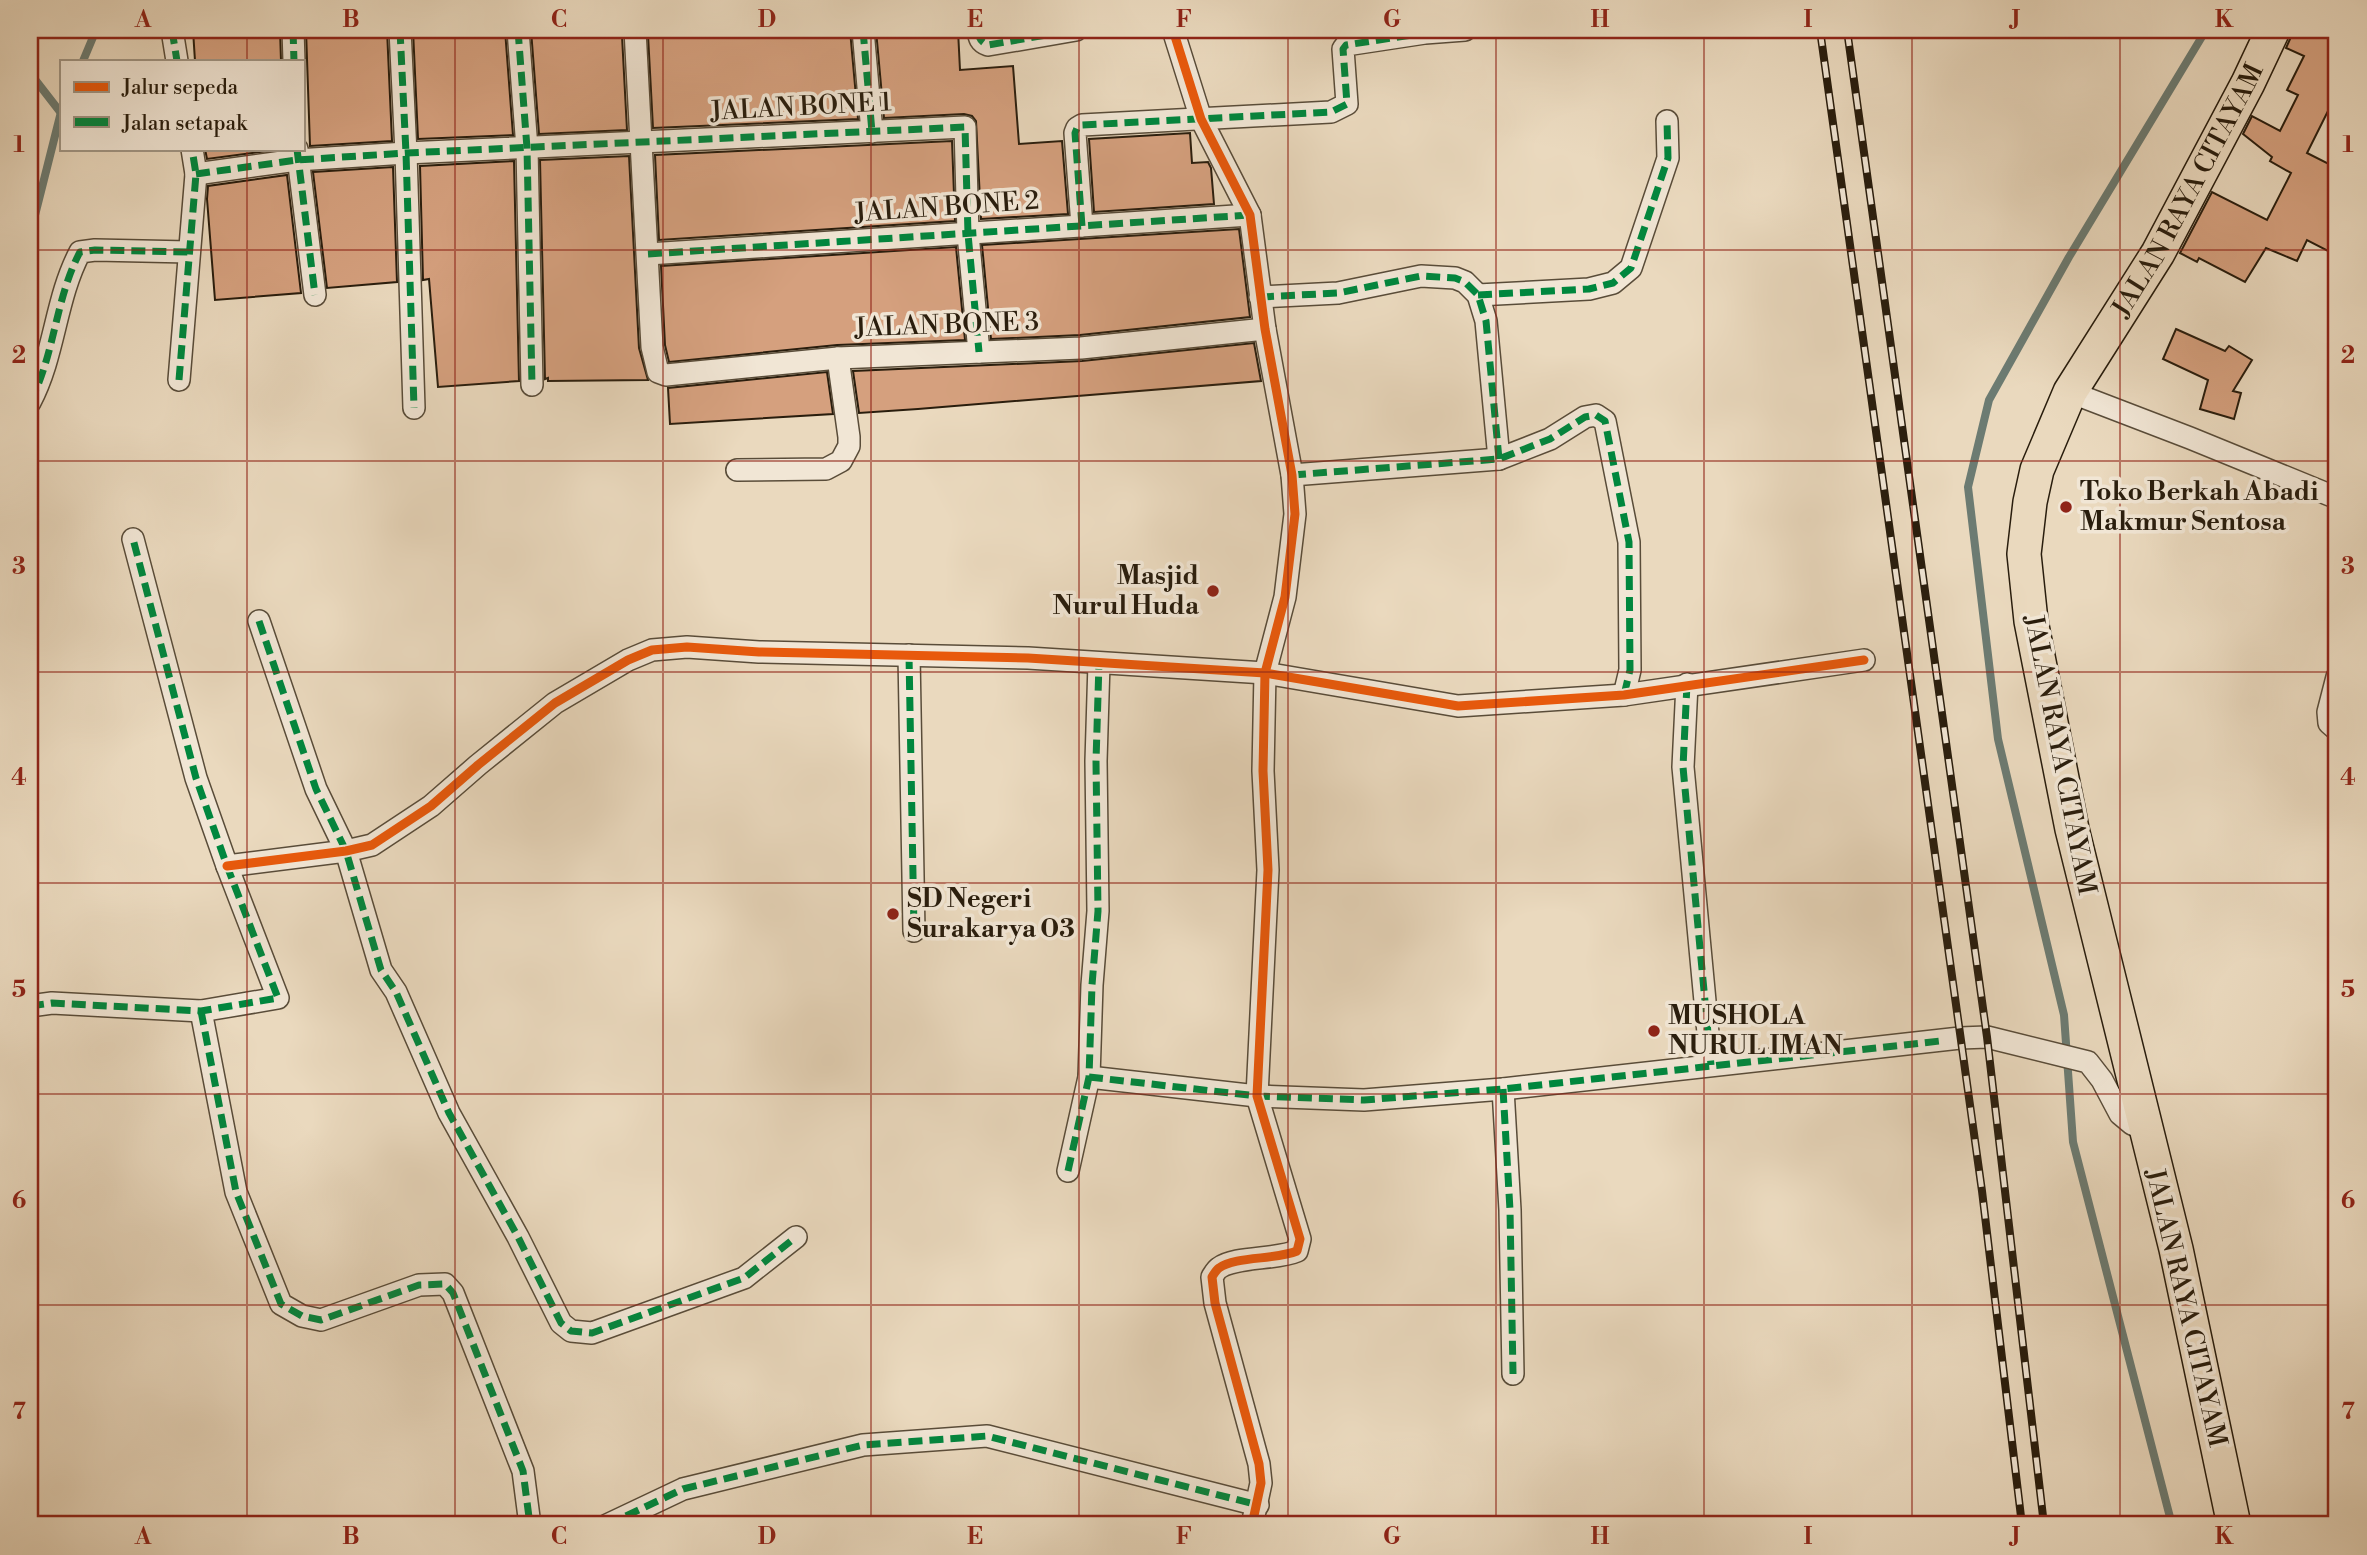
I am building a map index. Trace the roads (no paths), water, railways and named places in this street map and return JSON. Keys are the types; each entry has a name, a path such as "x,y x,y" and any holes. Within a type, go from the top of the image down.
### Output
{"main road":[{"name":"JALAN RAYA CITAYAM","path":"2234,1525 2176,1249 2072,829 2031,621 2025,554 2030,502 2037,470 2070,392 2158,253 2273,30"}],"street":[{"path":"172,30 177,60"},
{"path":"293,30 294,60"},
{"path":"400,30 414,408"},
{"path":"518,30 527,148 532,385"},
{"path":"635,30 648,254"},
{"path":"863,30 872,132"},
{"path":"978,30 982,43 988,45 1076,30"},
{"path":"607,1525 683,1489 863,1445 987,1436 1255,1515 1261,1483 1259,1464 1215,1303 1212,1277 1219,1268 1240,1261 1286,1256 1297,1251 1300,1239 1257,1096 1268,870 1264,771 1265,673 1285,597 1295,514 1292,475 1265,329 1250,215 1200,119 1173,30"},
{"path":"1082,226 1075,133 1082,125 1331,112 1347,104 1343,49 1346,46 1425,33 1465,30"},
{"path":"1478,295 1589,289 1613,283 1632,268 1668,158 1667,121"},
{"name":"JALAN BONE 1","path":"196,174 297,155 527,148 965,127 968,234"},
{"path":"179,380 196,174 192,150"},
{"path":"297,155 315,295"},
{"name":"JALAN BONE 2","path":"648,254 1250,215"},
{"path":"968,234 979,352"},
{"path":"30,402 50,350 67,278 80,251 189,252"},
{"name":"JALAN BONE 3","path":"648,254 652,347 658,372 666,375 838,358 1081,348 1265,329"},
{"path":"1260,297 1338,293 1421,276 1455,278 1465,282 1478,295 1486,321 1499,459"},
{"path":"737,470 826,469 841,461 849,446 849,437 838,358"},
{"path":"2070,392 2337,498"},
{"path":"1292,475 1499,459 1550,439 1585,417 1596,415 1605,421 1629,542 1630,670 1624,695"},
{"path":"30,1006 52,1003 201,1011 278,998 196,778 132,539"},
{"path":"259,621 316,789 346,852 381,970 396,992 449,1113 518,1237 561,1323 571,1331 592,1333 744,1279 796,1237"},
{"path":"227,866 346,852 372,845 431,806 555,704 628,660 652,650 687,647 760,652 1028,658 1265,673 1458,706 1624,695 1864,660"},
{"path":"909,655 914,932"},
{"path":"1068,1171 1089,1077 1098,911 1096,761 1099,663"},
{"path":"2337,677 2328,712 2329,723 2337,730"},
{"path":"1687,684 1683,767 1711,1065"},
{"path":"201,1011 236,1192 281,1304 302,1316 321,1320 419,1284 445,1284 453,1293 523,1471 530,1525"},
{"path":"1089,1077 1257,1096 1364,1100 1503,1089 1987,1037 2088,1062 2102,1080 2120,1114 2132,1124 2144,1128"},
{"path":"1503,1089 1510,1210 1513,1374"}],"waterway":[{"path":"83,60 96,30"},
{"path":"2172,1525 2073,1142 2064,1015 1998,739 1968,487 1989,400 2069,257 2206,30"},
{"path":"30,73 60,112"},
{"path":"30,235 60,116"}],"railway":[{"path":"1820,30 1982,1191 2022,1525"},
{"path":"1847,30 1987,1037 2044,1525"}],"place":[{"name":"Toko Berkah Abadi Makmur Sentosa","path":"2066,507"},
{"name":"Masjid Nurul Huda","path":"1213,591"},
{"name":"SD Negeri Surakarya 03","path":"893,914"},
{"name":"MUSHOLA NURUL IMAN","path":"1654,1031"}]}
